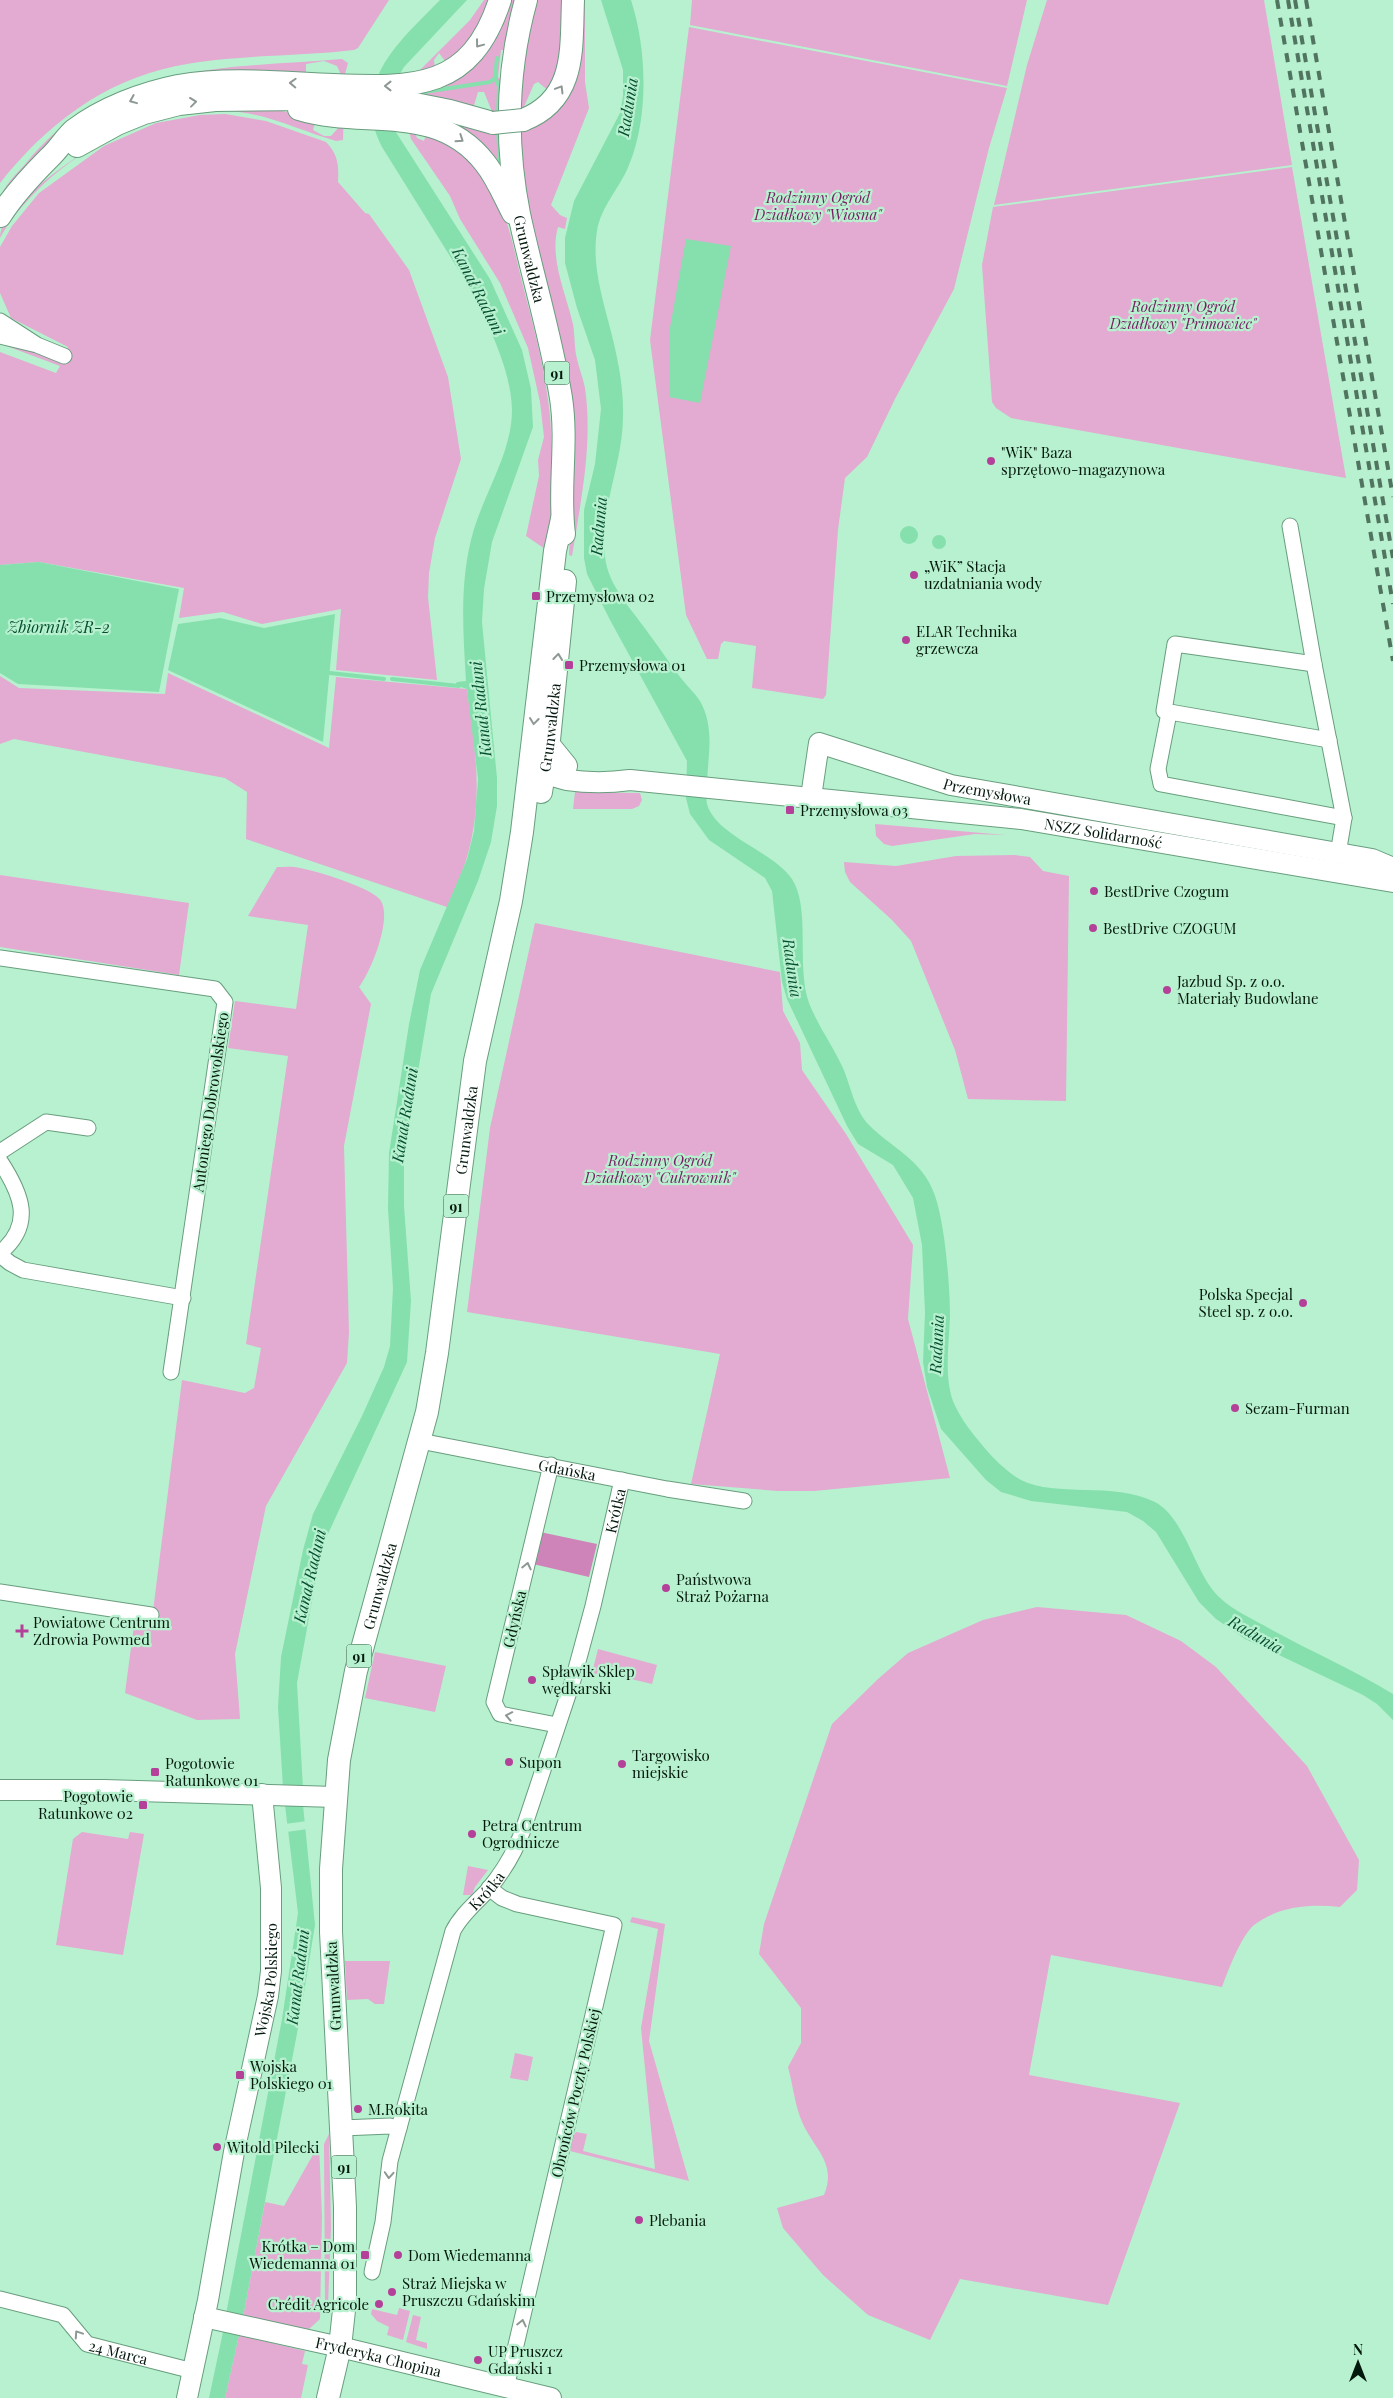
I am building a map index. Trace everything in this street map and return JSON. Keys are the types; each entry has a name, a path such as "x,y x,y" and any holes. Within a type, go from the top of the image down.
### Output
{"main road":[{"path":"0,216 25,183 73,131 90,120 140,97 177,87 240,82 359,102 416,103 473,52 488,31 500,0"},
{"name":"Grunwaldzka","path":"526,0 514,55 510,116 512,169 523,232 552,352 561,400 565,443 562,519 566,551 565,580 549,743 536,771"},
{"path":"50,157 82,144 117,124 165,107 215,100 312,99 416,103 494,123 523,120 541,111 553,100 566,77 571,58 573,0"},
{"path":"416,103 441,128 454,135 477,153 494,176 523,232"},
{"name":"Grunwaldzka","path":"328,2398 340,2347 345,2311 346,2242 342,2128 331,1932 335,1797 346,1716 356,1670 420,1440 437,1353 475,1061 511,901 524,873 533,840 536,771 555,551 562,519"},
{"path":"549,743 566,766"},
{"name":"Przemysłowa","path":"811,797 819,743 951,785 1372,859 1393,868"},
{"path":"536,771 566,766 606,770 630,780"},
{"path":"536,771 566,780 605,783 630,780 811,797"},
{"name":"NSZZ Solidarność","path":"811,797 1021,819 1393,882"},
{"path":"0,1790 104,1790 335,1797"},
{"name":"Wojska Polskiego","path":"187,2398 193,2370 213,2319 271,1971 271,1795"},
{"name":"Fryderyka Chopina","path":"213,2319 340,2347 551,2398"}],"street":[{"path":"0,321 37,345"},
{"path":"0,336 37,345 64,356"},
{"path":"1290,526 1344,818 1338,854"},
{"path":"1314,664 1175,644 1164,711 1329,740"},
{"path":"1169,713 1158,769 1161,784 1344,818"},
{"name":"Antoniego Dobrowolskiego","path":"0,958 214,989 225,1002 171,1372"},
{"path":"0,1152 46,1122 88,1128"},
{"path":"0,1162 17,1188 22,1208 15,1234 0,1254 10,1263 23,1270 182,1298"},
{"name":"Gdańska","path":"420,1440 622,1480 744,1501"},
{"name":"Gdyńska","path":"550,1465 494,1702 500,1714 557,1725"},
{"name":"Krótka","path":"372,2272 384,2222 390,2161 453,1931 460,1920 489,1888 516,1851 572,1680 622,1480"},
{"path":"0,1592 151,1615"},
{"name":"Obrońców Poczty Polskiej","path":"489,1888 502,1898 517,1904 614,1925 506,2388"},
{"path":"342,2128 390,2126 399,2128"},
{"name":"24 Marca","path":"0,2299 63,2314 84,2342 193,2370"}],"green space":[{"path":"0,0 389,0 358,48 354,50 198,62 149,73 124,82 100,94 57,124 37,142 0,183"},
{"path":"484,0 493,0 486,19 470,44 448,65 439,53 434,60 435,68 419,74 416,90 449,78 474,59 493,32 506,0 519,0 507,57 503,62 504,50 501,50 498,77 504,84 503,128 508,189 506,189 499,175 481,150 458,131 431,119 415,116 415,133 417,138 424,141 427,130 434,133 456,144 474,160 495,192 511,236 537,341 549,410 552,440 553,507 548,551 526,536 539,476 538,460 544,437 540,402 528,348 500,283 460,219 450,196 411,139 405,112 407,92 419,71 470,20","holes":["478,92 484,92 493,114 493,132 479,130 447,117 415,110 415,99 449,105 472,112"]},
{"path":"532,0 567,0 566,34 550,92 538,82 534,84 523,109 542,120 580,0 585,0 585,82 589,108 551,205 560,215 567,218 565,229 558,227 556,239 557,263 573,324 576,355 585,388 587,409 588,430 585,472 572,556 569,555 570,534 516,132"},
{"path":"692,0 1027,0 1007,86 690,25"},
{"path":"1047,0 1264,0 1292,165 994,205 1027,65"},
{"name":"Rodzinny Ogród Działkowy \"Wiosna\"","path":"689,27 1007,88 989,148 954,289 895,399 867,457 845,478 838,530 826,695 823,699 752,688 756,646 724,641 721,644 718,659 707,659 686,615 650,340"},
{"path":"342,59 348,63 345,74 343,140 336,141 276,121 239,112 205,111 170,116 135,127 102,142 71,162 43,185 19,210 0,238 4,222 22,199 68,163 93,146 119,132 173,112 202,107 232,106 283,111 316,120 313,130 324,136 331,136 339,127 340,111 311,106 340,107 341,96 233,91 187,94 159,100 124,113 77,136 87,127 108,116 136,104 194,91 223,88 281,88 341,91 342,77 337,66 324,61 306,64 306,78 219,76 174,81 143,89 114,100 64,132 41,153 0,203 6,186 27,162 60,129 95,105 132,88 171,76 212,69"},
{"path":"225,114 266,121 326,142 337,160 338,182 365,213 369,214 409,270 448,377 461,459 435,538 429,573 428,597 437,680 336,670 341,609 262,624 223,612 179,618 184,588 39,562 0,565 0,352 56,373 60,366 4,345 3,341 61,362 68,347 11,318 0,293 0,247 12,226 39,193 104,146 156,123 200,115"},
{"name":"Rodzinny Ogród Działkowy \"Primowiec\"","path":"1292,167 1346,478 1011,418 996,408 992,402 982,265 993,207"},
{"path":"168,673 329,748 336,677 467,689 473,731 477,793 472,835 467,857 447,907 246,839 247,792 225,778 14,739 0,744 0,676 19,688 165,694"},
{"path":"575,792 640,793 642,800 639,806 632,809 573,809"},
{"path":"875,824 1006,835 975,834 892,846 884,844 876,836"},
{"path":"1015,855 1030,857 1043,871 1069,876 1066,1101 968,1099 955,1050 911,941 892,920 850,882 845,872 844,862 896,866 956,856"},
{"path":"277,867 294,867 308,870 357,886 376,896 381,901 384,909 384,920 379,945 359,987 371,1004 344,1146 349,1332 347,1363 266,1506 235,1654 240,1719 197,1720 125,1693 134,1625 151,1627 182,1380 245,1393 254,1388 261,1348 246,1344 288,1056 228,1048 235,1001 296,1009 308,925 248,916"},
{"path":"0,875 189,903 179,975 0,947"},
{"name":"Rodzinny Ogród Działkowy \"Cukrownik\"","path":"535,923 780,972 783,1011 800,1043 802,1070 846,1134 913,1245 908,1319 950,1478 814,1491 778,1491 691,1484 720,1354 467,1312 490,1128"},
{"path":"1037,1607 1126,1615 1181,1641 1216,1667 1307,1766 1359,1860 1357,1890 1340,1907 1306,1906 1284,1910 1254,1925 1244,1937 1222,1987 1051,1955 1029,2075 1180,2103 1108,2305 960,2279 930,2340 868,2315 823,2275 783,2228 777,2208 824,2195 828,2174 823,2157 800,2117 788,2067 801,2043 801,2008 759,1954 764,1924 832,1724 908,1653 983,1620"},
{"path":"598,1649 657,1665 652,1684 610,1674 609,1677 592,1673"},
{"path":"375,1652 446,1666 435,1712 365,1698"},
{"path":"82,1832 128,1839 130,1832 144,1834 123,1955 56,1945 73,1839"},
{"path":"468,1866 488,1870 475,1887 472,1895 463,1895"},
{"path":"632,1917 665,1924 649,2041 689,2181 566,2150 569,2138 572,2138 576,2132 587,2134 583,2151 655,2169 641,2028 658,1929 630,1922"},
{"path":"345,1961 390,1961 384,2004 375,2004 368,1999 347,2000"},
{"path":"515,2053 533,2057 528,2081 510,2078"},
{"path":"329,2134 331,2227 328,2305 325,2303 324,2144"},
{"path":"319,2144 322,2216 320,2319 309,2329 243,2317 265,2202 284,2206"},
{"path":"399,2308 410,2311 403,2340 387,2335 389,2327 377,2321 371,2314 372,2309 397,2315"},
{"path":"413,2315 421,2317 416,2340 427,2343 427,2349 406,2342"},
{"path":"239,2335 305,2351 302,2364 308,2365 301,2398 225,2398"}],"shaded area":[{"path":"540,1532 597,1544 589,1577 533,1564"}],"water":[{"name":"Kanał Raduni","path":"440,0 467,0 404,67 395,82 392,126 490,279 522,350 531,389 533,427 492,542 484,589 482,622 497,778 497,806 491,842 478,881 431,994 404,1155 404,1206 411,1301 407,1362 322,1547 297,1683 303,1788 283,1788 278,1707 281,1657 303,1550 313,1514 362,1416 384,1367 390,1346 393,1288 388,1208 389,1153 409,1024 420,970 467,859 474,831 478,779 467,689 455,685 457,682 466,681 464,586 469,548 474,529 498,470 511,425 511,395 504,366 476,298 382,147 373,124 371,103 375,83 383,65 409,32"},
{"name":"Radunia","path":"601,0 631,0 640,40 644,83 640,126 635,146 629,165 602,213 596,243 598,278 617,358 623,405 622,435 605,526 604,545 606,563 613,582 624,600 682,680 698,698 705,711 710,741 707,804 712,815 721,825 783,869 792,879 798,891 801,905 805,988 809,1003 843,1068 860,1113 869,1125 914,1163 929,1182 934,1193 941,1220 946,1254 950,1317 948,1371 950,1391 956,1408 989,1453 1012,1475 1021,1480 1051,1488 1121,1492 1155,1502 1165,1509 1173,1518 1187,1542 1205,1579 1224,1602 1248,1617 1393,1694 1393,1720 1377,1704 1363,1695 1245,1639 1216,1619 1199,1602 1156,1532 1143,1521 1127,1512 1031,1501 1001,1492 986,1480 941,1429 927,1387 923,1362 925,1313 922,1245 913,1198 893,1165 858,1144 847,1126 787,999 782,982 772,891 765,878 709,840 690,814 686,798 687,761 587,574 584,558 584,510 595,464 601,409 595,360 577,308 565,263 565,238 574,201 620,113 623,96 623,70"},
{"path":"686,239 731,246 700,403 669,397 669,333"},
{"path":"909,526 915,529 918,535 915,541 909,544 903,541 900,535 903,529"},
{"path":"936,535 942,535 946,542 942,549 936,549 932,545 932,539"},
{"name":"Zbiornik ZR-2","path":"39,562 179,589 159,692 18,684 0,673 0,565"},
{"path":"335,614 323,742 168,670 178,624 220,618 264,628"},
{"name":"Kanał Raduni","path":"285,1805 303,1805 315,1925 299,2023 243,2317 226,2314 282,2019 298,1913"},
{"path":"223,2332 239,2335 225,2398 209,2398"}],"pier":[{"path":"307,1821 308,1829 286,1832 285,1824"}],"waterway":[{"path":"497,58 495,78 499,86 498,116"},
{"path":"424,92 490,82 495,78"},
{"path":"498,130 500,165"},
{"path":"330,673 384,679"},
{"path":"392,679 459,686"}],"railway":[{"path":"1277,0 1393,661"},
{"path":"1288,0 1393,604"},
{"path":"1295,0 1393,558"},
{"path":"1306,0 1393,497"}],"place":[{"name":"\"WiK\" Baza sprzętowo-magazynowa","path":"991,461"},
{"name":"„WiK” Stacja uzdatniania wody","path":"914,575"},
{"name":"Przemysłowa 02","path":"536,596"},
{"name":"ELAR Technika grzewcza","path":"906,640"},
{"name":"Przemysłowa 01","path":"569,665"},
{"name":"Przemysłowa 03","path":"790,810"},
{"name":"BestDrive Czogum","path":"1094,891"},
{"name":"BestDrive CZOGUM","path":"1093,928"},
{"name":"Jazbud Sp. z o.o. Materiały Budowlane","path":"1167,990"},
{"name":"Polska Specjal Steel sp. z o.o.","path":"1303,1303"},
{"name":"Sezam-Furman","path":"1235,1408"},
{"name":"Państwowa Straż Pożarna","path":"666,1588"},
{"name":"Powiatowe Centrum Zdrowia Powmed","path":"22,1631"},
{"name":"Spławik Sklep wędkarski","path":"532,1680"},
{"name":"Supon","path":"509,1762"},
{"name":"Targowisko miejskie","path":"622,1764"},
{"name":"Pogotowie Ratunkowe 01","path":"155,1772"},
{"name":"Pogotowie Ratunkowe 02","path":"143,1805"},
{"name":"Petra Centrum Ogrodnicze","path":"472,1834"},
{"name":"Wojska Polskiego 01","path":"240,2075"},
{"name":"M.Rokita","path":"358,2109"},
{"name":"Witold Pilecki","path":"217,2147"},
{"name":"Plebania","path":"639,2220"},
{"name":"Krótka – Dom Wiedemanna 01","path":"365,2255"},
{"name":"Dom Wiedemanna","path":"398,2255"},
{"name":"Straż Miejska w Pruszczu Gdańskim","path":"392,2292"},
{"name":"Crédit Agricole","path":"379,2304"},
{"name":"UP Pruszcz Gdański 1","path":"478,2360"}]}
